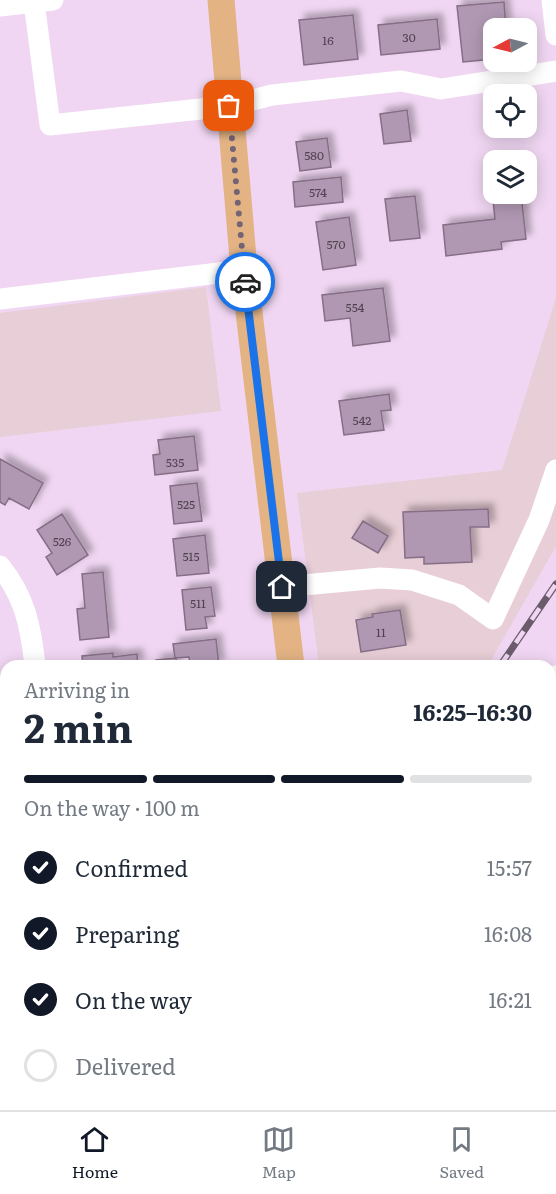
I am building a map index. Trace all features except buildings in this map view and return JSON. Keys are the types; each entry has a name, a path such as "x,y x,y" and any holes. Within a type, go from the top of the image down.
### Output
{"main road":[{"path":"221,0 244,270 290,660"}],"street":[{"path":"552,0 556,35"},
{"path":"0,6 43,1 50,125 229,106 285,93 401,81 441,89 556,71"},
{"path":"0,299 244,270"},
{"path":"282,587 380,578 412,580 459,595 493,619 539,520 556,470"},
{"path":"0,566 18,592 29,620 35,660"}],"shaded area":[{"path":"206,287 221,411 0,437 0,313"},
{"path":"556,298 556,546 491,660 318,660 297,493 502,470"}],"railway":[{"path":"504,660 556,584"}],"way so far":[{"path":"229,106 245,282"}],"route":[{"path":"245,282 282,587"}]}
